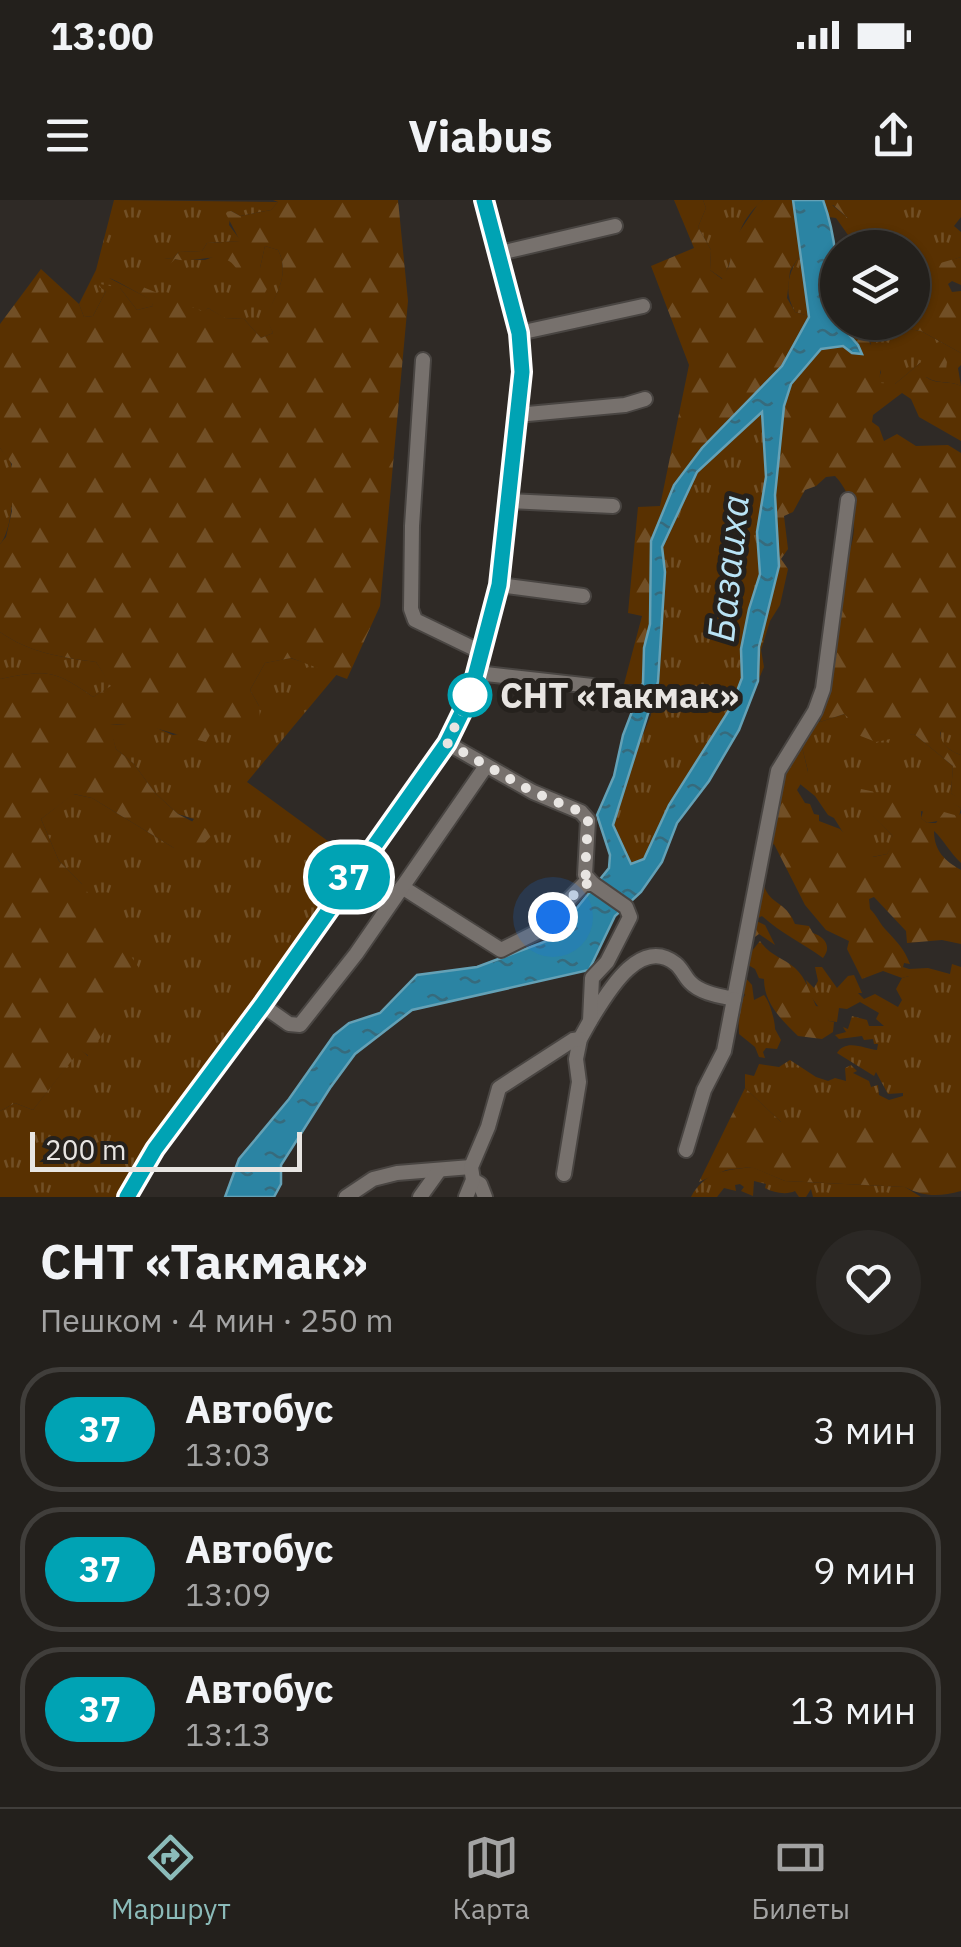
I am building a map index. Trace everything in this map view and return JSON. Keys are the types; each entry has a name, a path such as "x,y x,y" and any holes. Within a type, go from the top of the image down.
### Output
{"street":[{"path":"127,1197 155,1149 447,743 477,673 499,585 522,372 519,333 484,200"},
{"path":"500,254 615,226"},
{"path":"519,333 643,306"},
{"path":"424,360 412,526 411,609 415,620 482,652"},
{"path":"518,415 626,406 645,399"},
{"path":"686,1150 704,1090 724,1052 778,771 824,690 848,500"},
{"path":"509,501 614,506"},
{"path":"499,585 583,596"},
{"path":"477,673 592,686"},
{"path":"447,743 533,792 581,812 588,820 585,874 626,907 630,917 608,962 592,978 590,1022"},
{"path":"262,1005 288,1024 300,1025 486,766"},
{"path":"402,888 500,950 538,932 584,884 593,884"},
{"path":"564,1174 579,1082 576,1059 580,1039 616,979 631,965 654,957 665,958 677,965 694,987 734,999"},
{"path":"466,1197 499,1088 580,1039"},
{"path":"420,1197 438,1172"},
{"path":"346,1197 373,1179 397,1173 438,1172 472,1174 485,1197"}],"green space":[{"path":"114,200 278,202 271,210 240,216 231,211 229,225 241,241 207,243 202,251 179,252 164,259 205,260 218,255 232,261 237,269 260,268 265,246 278,250 282,275 266,316 273,333 261,338 244,319 224,318 208,308 204,313 109,278 152,300 153,306 137,310 120,288 106,291 93,316 84,317 79,304 96,270"},
{"path":"273,200 398,200 408,301 380,606 347,679 291,658 265,663 250,690 259,706 260,718 240,734 214,728 206,742 147,726 110,725 116,749 134,764 155,793 178,814 214,833 201,847 174,848 92,798 74,794 41,819 59,861 82,884 141,971 89,1056 80,1050 33,1110 15,1103 0,1111 0,679 49,674 93,697 111,686 96,662 34,649 0,632 0,544 6,537 12,511 12,464 0,448 0,324 41,269 79,304 84,317 93,316 106,291 100,284 120,288 137,310 153,306 151,300 109,277 111,274 204,312 208,308 225,318 244,319 261,338 273,333 265,316 282,275 278,250 265,246 260,268 268,287 257,308 239,296 231,275 236,268 230,262 216,258 175,259 165,265 163,259 173,258 179,252 202,251 207,243 240,241 225,212 240,216 271,210 278,202"},
{"path":"674,200 703,200 706,208 698,227 711,250 710,270 722,279 735,238 758,204 763,200 793,200 801,253 790,271 787,298 795,312 809,316 782,366 702,448 650,576 650,624 644,648 643,683 638,692 633,684 624,684 642,616 628,613 638,507 660,506 689,365 651,266 694,248"},
{"path":"703,200 763,200 746,219 723,279 710,270 711,250 698,227 706,208"},
{"path":"823,200 869,200 870,218 848,218 833,205 827,209"},
{"path":"869,200 961,200 961,217 954,226 961,232 961,257 930,267 930,230 844,230 836,218 829,217 827,209 832,205 848,218 869,218"},
{"path":"801,253 809,316 795,312 789,297 790,275"},
{"path":"961,257 961,285 952,281 948,284 952,292 961,291 961,353 930,336 930,266"},
{"path":"930,336 961,353 961,386 929,379 925,376 934,372 920,363 895,384 881,384 881,372 869,340 930,340"},
{"path":"847,340 869,340 881,358 880,383 895,384 920,363 943,354 946,370 926,377 961,386 961,441 919,417 911,399 902,393 873,415 872,422 879,427 884,441 897,434 916,446 948,445 961,453 961,735 950,733 944,726 940,733 947,747 961,755 961,808 952,803 957,798 951,793 953,766 914,734 876,742 858,735 854,722 844,714 820,722 844,565 854,530 852,507 835,476 805,490 793,512 784,516 788,549 781,559 788,569 780,605 761,650 764,667 758,681 759,647 779,566 775,495 784,406 791,384 821,349 843,346 852,353"},
{"path":"762,411 766,477 757,532 760,574 741,649 742,678 731,707 669,805 644,860 631,864 613,825 623,784 651,715 662,608 662,547 697,472"},
{"path":"0,448 10,461 13,479 10,516 0,544"},
{"path":"0,632 34,649 96,662 112,686 93,697 49,674 0,679"},
{"path":"290,658 338,673 247,782 366,869 268,1012 195,1102 133,1197 0,1197 0,1111 15,1103 33,1110 80,1049 88,1056 82,884 59,861 41,819 73,794 92,798 174,848 194,819 178,814 155,793 134,764 116,749 109,725 145,723 173,735 214,728 259,706 250,690 265,663"},
{"path":"844,714 877,730 914,734 953,766 951,793 958,798 953,803 961,808 959,817 927,823 921,818 925,805 870,793 859,801 895,842 887,854 872,857 849,842 834,818 800,784 808,771 802,747 814,717 820,722"},
{"path":"814,717 802,747 808,772 797,790 814,814 819,815 819,821 840,829 859,848 873,857 887,854 894,842 892,835 858,801 861,789 933,804 932,814 921,811 921,818 927,823 936,823 944,812 958,816 961,813 961,863 934,831 942,855 961,870 961,944 942,940 907,943 906,931 874,897 869,899 870,909 905,953 910,964 904,963 903,967 909,969 909,976 902,978 883,971 862,979 847,949 849,941 826,930 805,905 774,844 763,854 767,893 795,924 809,926 821,937 827,950 823,958 762,916 754,920 765,925 775,945 759,934 752,939 749,930 758,875 777,792 799,740"},
{"path":"944,725 961,735 961,755 944,744 940,735"},
{"path":"760,941 799,972 816,1006 822,1007 829,1021 834,1022 833,1032 822,1039 798,1036 780,1018 767,996 764,979 743,962"},
{"path":"952,964 961,967 961,1122 781,1122 745,1088 745,1074 754,1076 759,1064 779,1067 790,1060 828,1081 846,1081 845,1068 851,1065 857,1071 853,1073 869,1081 871,1087 878,1085 879,1095 889,1100 903,1096 888,1094 876,1072 874,1076 837,1053 850,1045 877,1050 873,1039 839,1039 835,1035 846,1032 843,1027 848,1029 852,1016 867,1020 869,1026 884,1026 876,1019 879,1013 860,1002 847,1009 839,1008 837,1022 829,1021 809,994 806,980 814,988 818,981 815,967 822,967 837,988 854,975 862,993 858,993 864,999 875,994 898,1007 902,1000 896,989 902,978 909,976 909,969 928,968 950,974"},
{"path":"742,974 752,985 754,1000 764,995 766,998 781,1040 777,1049 766,1048 765,1058 759,1057 755,1047 739,1034 738,1006 745,995 740,988"},
{"path":"745,1088 781,1122 961,1122 961,1191 932,1195 905,1187 785,1181 751,1167 726,1170 699,1182"},
{"path":"752,1167 785,1181 905,1187 921,1197 813,1197 811,1189 806,1197 799,1197 795,1191 776,1192 754,1181 753,1196 741,1191 744,1187 740,1184 735,1185 736,1191 724,1188 717,1197 691,1197 709,1177"}],"water":[{"path":"793,200 823,200 831,230 820,230 820,340 854,340 862,354 843,346 821,349 791,384 784,406 775,495 779,566 759,647 758,681 739,730 709,781 677,823 662,862 641,892 615,916 589,970 412,1010 355,1054 281,1165 281,1184 274,1197 225,1197 239,1159 289,1099 334,1035 349,1023 380,1013 417,975 477,967 552,939 609,868 610,855 597,815 614,776 623,735 643,683 644,648 650,624 651,541 674,485 702,448 782,366 809,317","holes":["762,412 766,477 757,532 760,574 741,649 742,678 731,707 669,805 644,859 631,864 613,825 658,682 665,572 662,547 697,472"]}],"bus line":[{"name":"37","path":"127,1197 155,1149 447,743 470,696 499,585 522,372 519,333 484,200"}],"place":[{"name":"СНТ «Такмак»","path":"470,695"}],"route":[{"path":"470,695 447,743 533,792 581,812 588,820 585,874 593,884 584,884 553,917"}],"water label":[{"name":"Базаиха","path":"727,568"}]}
